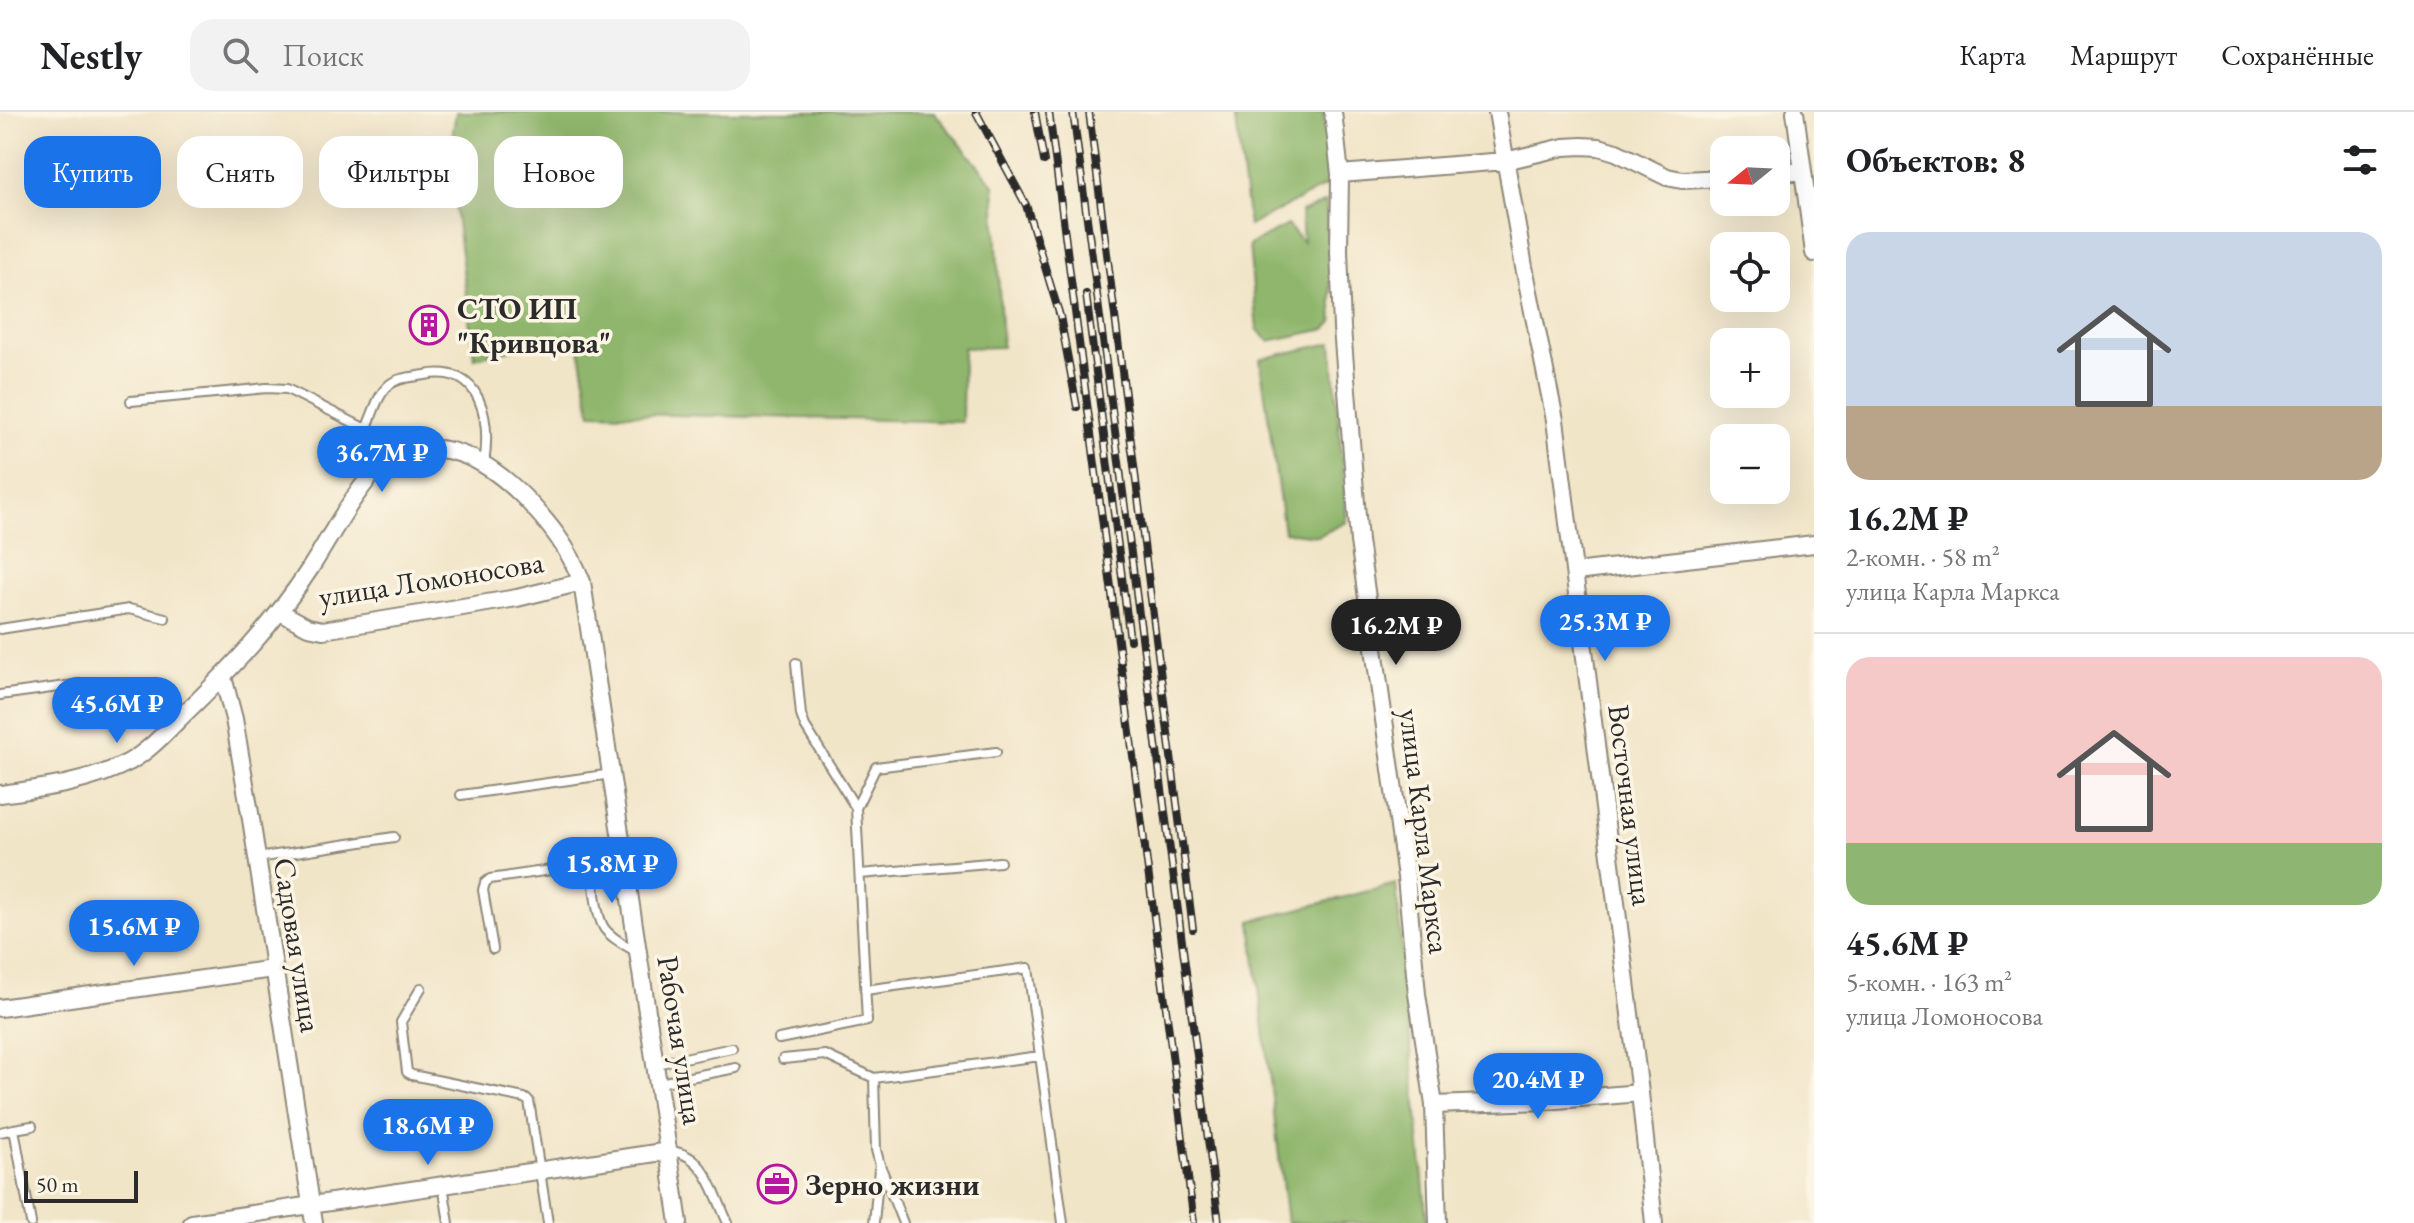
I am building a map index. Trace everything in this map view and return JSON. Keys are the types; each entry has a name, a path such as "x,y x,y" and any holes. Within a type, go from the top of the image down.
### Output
{"street":[{"name":"улица Карла Маркса","path":"1333,112 1340,174 1342,312 1359,541 1434,1105 1438,1223"},
{"name":"Восточная улица","path":"1497,112 1555,420 1654,1223"},
{"path":"1795,112 1814,253"},
{"path":"1340,174 1505,161 1564,147 1599,147 1667,177 1682,180 1710,179"},
{"path":"1790,172 1803,171"},
{"name":"улица Ломоносова","path":"0,794 86,779 129,762 149,748 223,677 289,601 364,483 382,465 402,455 426,449 464,454 506,479 547,521 573,559 582,582 517,598 323,630 308,627 280,612"},
{"path":"1575,572 1814,544"},
{"name":"Рабочая улица","path":"582,582 679,1223"},
{"name":"Садовая улица","path":"223,677 234,719 314,1223"},
{"path":"0,1008 273,969"},
{"path":"1434,1105 1545,1101 1640,1093"},
{"path":"192,1223 669,1151"}],"lane":[{"path":"366,429 381,395 389,385 397,380 438,372 451,373 462,378 485,412 488,433 484,464"},
{"path":"131,401 267,388 287,389 415,451"},
{"path":"0,629 129,609 165,618"},
{"path":"779,1039 867,1021 856,808 805,726 801,715 796,663"},
{"path":"0,695 81,684"},
{"path":"856,808 876,767 996,752"},
{"path":"461,795 612,774"},
{"path":"257,858 394,837"},
{"path":"493,949 483,890 490,879 625,859"},
{"path":"860,874 1000,862"},
{"path":"592,864 604,928 639,954"},
{"path":"865,990 1028,968 1063,1223"},
{"path":"421,988 401,1022 407,1072 529,1101 548,1223"},
{"path":"656,1064 732,1048"},
{"path":"783,1059 825,1055 874,1078 1040,1056"},
{"path":"659,1083 736,1068"},
{"path":"874,1078 876,1150 903,1223"},
{"path":"0,1132 32,1126"},
{"path":"14,1129 31,1223"},
{"path":"669,1151 692,1157 702,1168 728,1223"},
{"path":"874,1223 880,1165"},
{"path":"443,1185 449,1223"}],"green space":[{"path":"456,112 934,112 994,185 1002,347 963,348 962,422 591,413 577,335 474,358 455,208 478,208 478,136 452,136"},
{"path":"1235,112 1323,112 1331,183 1249,226"},
{"path":"1326,202 1333,322 1326,329 1269,341 1257,329 1249,245 1287,225 1303,242 1301,212"},
{"path":"1332,343 1347,522 1318,536 1284,532 1260,359"},
{"path":"1396,884 1427,1223 1287,1223 1251,921"}],"railway":[{"path":"976,112 1026,205 1060,316 1077,407"},
{"path":"1035,112 1044,161"},
{"path":"1049,112 1194,1223"},
{"path":"1073,112 1219,1223"},
{"path":"1089,112 1193,929"},
{"path":"1086,294 1130,640"}],"place":[{"name":"СТО ИП \"Кривцова\"","path":"429,325"},
{"name":"Зерно жизни","path":"777,1184"}]}
